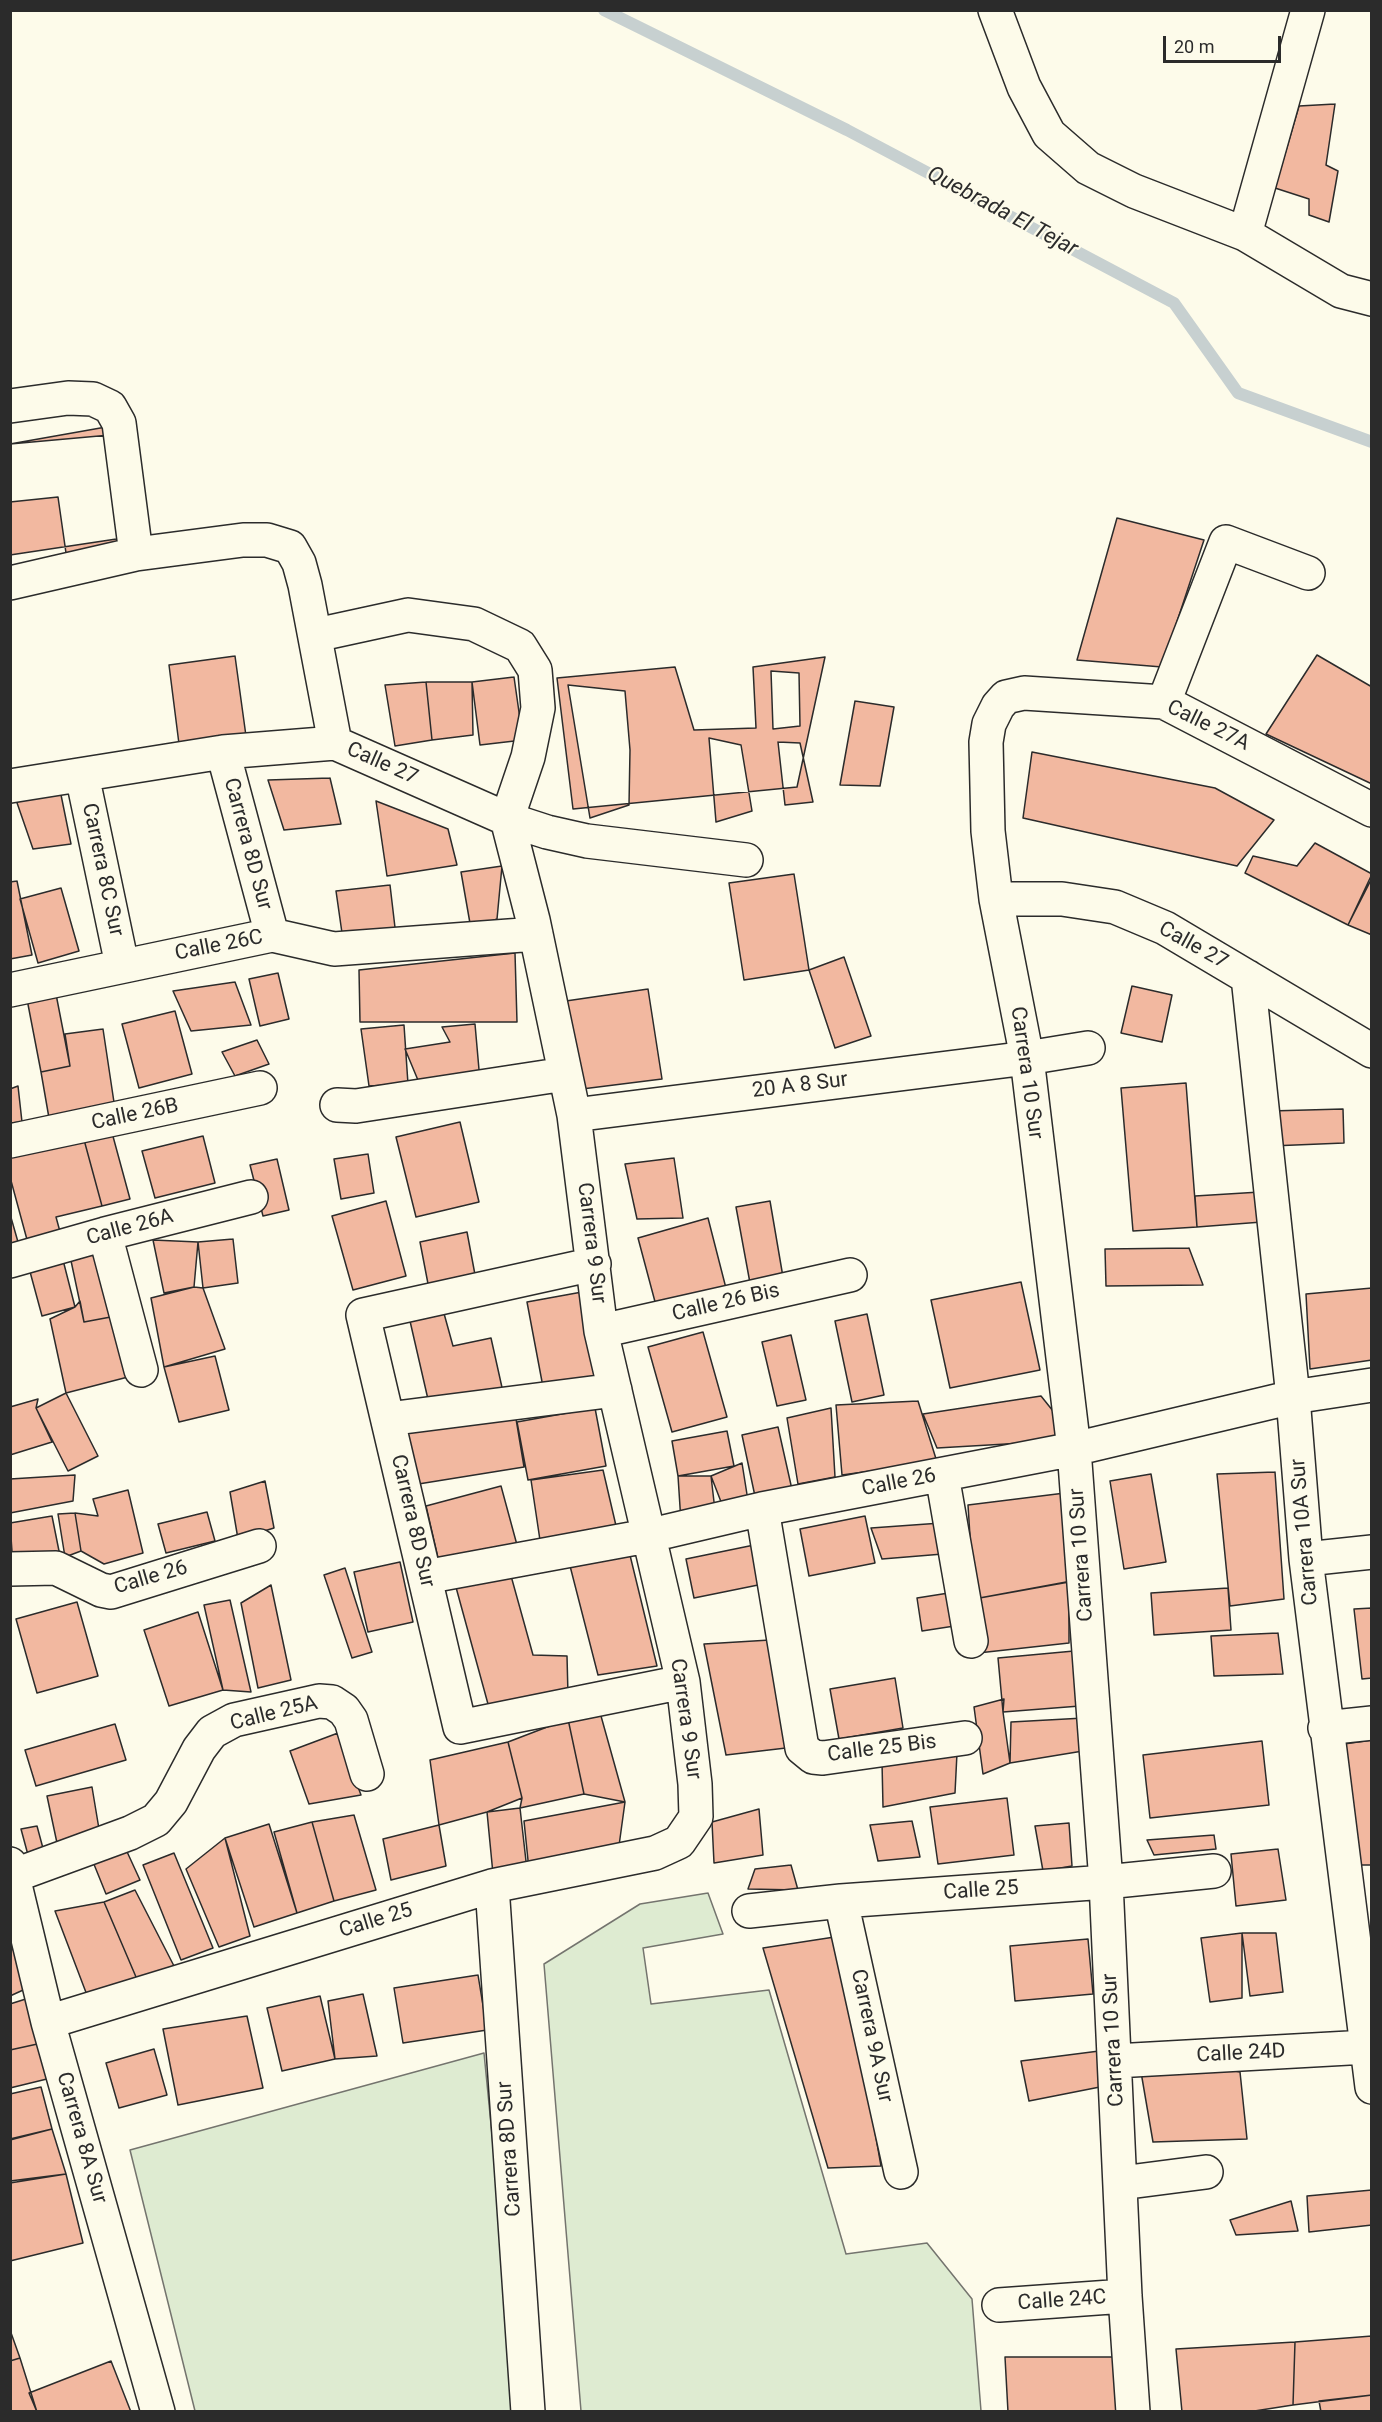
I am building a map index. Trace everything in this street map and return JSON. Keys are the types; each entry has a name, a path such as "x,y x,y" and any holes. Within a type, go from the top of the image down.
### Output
{"street":[{"path":"995,10 1024,87 1049,134 1088,168 1134,191 1245,234 1341,291 1371,299"},
{"path":"1245,234 1308,10"},
{"path":"10,406 68,398 93,399 110,407 119,423 136,554"},
{"path":"10,583 136,554 243,540 267,540 290,547 299,563 316,635 335,743"},
{"path":"1164,702 1226,542 1308,573"},
{"path":"316,635 408,615 474,624 519,646 535,670 538,708 528,757 507,819"},
{"name":"Calle 27A","path":"998,706 1006,697 1024,693 1164,702 1371,810"},
{"name":"Carrera 10 Sur","path":"998,706 989,724 986,742 988,831 996,899 1027,1058 1074,1449 1106,1882 1125,2296 1133,2412"},
{"name":"Calle 27","path":"10,786 223,752 335,743 507,819 547,832 587,841 746,860"},
{"name":"Carrera 8D Sur","path":"223,752 272,935"},
{"name":"Carrera 8C Sur","path":"82,775 122,966"},
{"name":"Carrera 9 Sur","path":"507,819 536,934 574,1114 602,1331 682,1682 695,1785 696,1817"},
{"name":"Calle 27","path":"996,899 1062,899 1115,908 1164,928 1371,1051"},
{"name":"Calle 26C","path":"10,990 272,935 334,949 536,934"},
{"name":"Carrera 10A Sur","path":"1248,976 1293,1397 1306,1559 1325,1728 1359,1899 1371,2087"},
{"path":"1027,1058 1088,1048"},
{"name":"20 A 8 Sur","path":"574,1114 1027,1058"},
{"path":"337,1105 356,1106 565,1074"},
{"name":"Calle 26B","path":"10,1141 260,1088"},
{"name":"Calle 26A","path":"10,1261 251,1197"},
{"path":"105,1234 141,1370"},
{"name":"Carrera 8D Sur","path":"594,1264 363,1314 460,1727 682,1682"},
{"name":"Calle 26 Bis","path":"602,1331 850,1275"},
{"name":"Calle 26","path":"425,1577 647,1536 762,1509 1074,1449 1293,1397 1371,1385"},
{"path":"387,1419 615,1390"},
{"path":"942,1474 971,1641"},
{"name":"Calle 25 Bis","path":"762,1509 802,1748 813,1757 823,1758 965,1738"},
{"name":"Calle 26","path":"10,1569 56,1568 100,1590 111,1592 259,1546"},
{"path":"1306,1559 1371,1552"},
{"name":"Calle 25A","path":"11,1872 130,1833 156,1820 171,1802 199,1749 212,1732 234,1720 319,1701 332,1702 344,1710 351,1720 367,1774"},
{"path":"1325,1728 1371,1723"},
{"name":"Calle 25","path":"48,2022 492,1886 655,1853 679,1842 696,1817"},
{"name":"Calle 25","path":"749,1911 841,1901 1106,1882 1214,1871"},
{"name":"Carrera 8A Sur","path":"11,1872 48,2022 158,2412"},
{"name":"Carrera 8D Sur","path":"492,1886 528,2412"},
{"name":"Carrera 9A Sur","path":"841,1901 901,2172"},
{"name":"Calle 24D","path":"1115,2061 1367,2047"},
{"path":"1121,2183 1206,2172"},
{"name":"Calle 24C","path":"999,2305 1125,2296"}],"green space":[{"path":"708,1893 723,1934 643,1948 651,2004 769,1990 846,2254 927,2243 972,2299 981,2411 581,2411 544,1964 640,1904"},
{"path":"484,2053 519,2411 195,2411 130,2150"}],"building":[{"path":"1335,104 1326,165 1338,171 1329,222 1309,215 1309,199 1275,188 1299,106"},
{"path":"106,427 119,546 66,553 58,497 10,502 10,444"},
{"path":"110,435 123,538 10,555 10,444"},
{"path":"1117,518 1204,540 1162,667 1077,660"},
{"path":"1317,655 1372,687 1372,784 1266,734"},
{"path":"235,656 246,736 179,744 169,665"},
{"path":"825,657 797,787 573,809 557,678 675,667 694,730 756,728 753,667"},
{"path":"771,671 799,673 800,726 773,729"},
{"path":"514,677 523,740 480,745 472,682"},
{"path":"426,682 432,740 395,746 385,685"},
{"path":"426,682 472,682 473,735 432,740"},
{"path":"568,685 625,691 630,750 629,805 590,818"},
{"path":"855,701 894,707 880,786 840,785"},
{"path":"709,738 741,745 752,811 716,822"},
{"path":"778,742 800,743 813,802 785,805"},
{"path":"1032,752 1215,788 1274,820 1237,866 1023,818"},
{"path":"330,778 341,824 284,830 268,780"},
{"path":"59,785 71,844 33,849 15,797"},
{"path":"376,801 448,829 457,865 387,876"},
{"path":"1315,843 1372,874 1348,925 1245,873 1253,856 1297,866"},
{"path":"502,866 497,919 471,929 461,872"},
{"path":"794,874 809,970 744,980 729,883"},
{"path":"1372,878 1372,935 1348,925"},
{"path":"17,881 32,955 10,959 10,882"},
{"path":"390,885 396,936 343,940 336,891"},
{"path":"61,888 79,951 38,963 20,899"},
{"path":"515,953 517,1022 360,1022 359,970"},
{"path":"844,957 871,1036 835,1048 809,970"},
{"path":"278,973 289,1019 260,1026 249,979"},
{"path":"235,982 251,1025 191,1031 173,991"},
{"path":"1132,986 1172,995 1162,1042 1121,1033"},
{"path":"55,989 70,1066 41,1072 26,994"},
{"path":"648,989 662,1079 574,1090 559,1002"},
{"path":"175,1011 192,1074 139,1088 122,1024"},
{"path":"475,1024 480,1081 420,1085 405,1049 450,1042 442,1027"},
{"path":"404,1025 408,1084 369,1086 361,1029"},
{"path":"103,1029 115,1109 49,1118 41,1072 70,1066 65,1034"},
{"path":"257,1040 269,1064 235,1076 222,1052"},
{"path":"1186,1083 1197,1227 1133,1231 1121,1088"},
{"path":"18,1086 22,1122 10,1123 10,1089"},
{"path":"1343,1109 1344,1143 1271,1146 1270,1111"},
{"path":"460,1122 479,1202 416,1217 396,1137"},
{"path":"111,1129 130,1199 102,1206 83,1136"},
{"path":"83,1136 102,1206 56,1217 62,1239 29,1247 10,1177 10,1156"},
{"path":"203,1136 215,1183 155,1198 142,1151"},
{"path":"368,1154 374,1193 341,1199 334,1159"},
{"path":"674,1158 683,1218 637,1219 625,1164"},
{"path":"277,1159 289,1210 263,1216 250,1165"},
{"path":"1260,1192 1262,1222 1197,1227 1195,1196"},
{"path":"386,1201 406,1276 353,1290 332,1216"},
{"path":"770,1201 783,1277 750,1283 736,1207"},
{"path":"10,1214 20,1249 10,1251"},
{"path":"708,1218 728,1296 658,1313 638,1238"},
{"path":"467,1232 476,1280 429,1289 420,1242"},
{"path":"233,1239 238,1283 203,1288 198,1242"},
{"path":"153,1240 198,1242 194,1287 164,1293"},
{"path":"1189,1248 1203,1285 1106,1286 1105,1249"},
{"path":"101,1250 116,1316 84,1322 70,1256"},
{"path":"63,1260 75,1307 42,1316 29,1268"},
{"path":"1021,1282 1040,1370 950,1388 931,1300"},
{"path":"194,1287 203,1288 225,1349 164,1367 151,1298"},
{"path":"1372,1288 1372,1360 1310,1369 1306,1294"},
{"path":"582,1292 598,1376 543,1387 527,1302"},
{"path":"440,1299 453,1346 491,1338 503,1392 430,1408 407,1308"},
{"path":"80,1301 84,1322 116,1316 128,1377 66,1393 50,1319 75,1307"},
{"path":"867,1314 884,1395 852,1402 835,1321"},
{"path":"703,1332 727,1417 672,1432 648,1347"},
{"path":"791,1335 806,1400 777,1406 762,1342"},
{"path":"215,1356 229,1410 179,1422 164,1367"},
{"path":"66,1393 98,1456 68,1471 36,1408"},
{"path":"1041,1396 1057,1416 1058,1441 937,1448 923,1414"},
{"path":"38,1399 36,1408 52,1442 10,1455 10,1407"},
{"path":"918,1401 937,1462 842,1475 836,1405"},
{"path":"514,1407 524,1467 406,1486 394,1426"},
{"path":"595,1408 606,1466 528,1480 517,1422"},
{"path":"831,1408 835,1477 798,1484 787,1418"},
{"path":"778,1427 793,1494 756,1501 742,1435"},
{"path":"727,1431 734,1466 678,1476 672,1441"},
{"path":"742,1463 749,1507 725,1512 711,1476"},
{"path":"603,1470 617,1530 541,1547 531,1480"},
{"path":"1275,1472 1284,1599 1230,1606 1217,1474"},
{"path":"1151,1474 1166,1562 1124,1569 1110,1481"},
{"path":"75,1475 73,1501 10,1513 10,1479"},
{"path":"678,1476 711,1476 716,1519 681,1522"},
{"path":"265,1481 274,1528 238,1539 230,1492"},
{"path":"501,1486 520,1556 441,1571 426,1506"},
{"path":"128,1490 143,1553 104,1564 81,1551 75,1513 98,1516 93,1499"},
{"path":"1065,1493 1077,1580 974,1599 968,1505"},
{"path":"207,1512 215,1541 166,1553 158,1524"},
{"path":"75,1513 81,1551 65,1557 58,1514"},
{"path":"52,1516 61,1561 13,1566 10,1523"},
{"path":"865,1516 875,1563 809,1576 800,1529"},
{"path":"941,1523 943,1554 882,1559 871,1528"},
{"path":"759,1544 768,1583 694,1598 686,1559"},
{"path":"628,1547 657,1666 598,1675 569,1562"},
{"path":"400,1562 413,1622 368,1632 354,1572"},
{"path":"508,1565 533,1655 567,1656 568,1695 491,1715 454,1580"},
{"path":"345,1568 372,1652 352,1658 324,1575"},
{"path":"1069,1582 1069,1643 978,1653 974,1599"},
{"path":"271,1585 291,1680 258,1688 241,1603"},
{"path":"1228,1588 1231,1630 1154,1635 1151,1593"},
{"path":"955,1592 961,1625 922,1631 917,1598"},
{"path":"230,1600 251,1692 223,1690 204,1605"},
{"path":"77,1602 98,1676 37,1693 16,1619"},
{"path":"1372,1608 1372,1678 1362,1679 1354,1609"},
{"path":"198,1612 223,1690 169,1706 144,1630"},
{"path":"1278,1633 1283,1674 1214,1676 1211,1636"},
{"path":"770,1640 786,1748 726,1755 704,1644"},
{"path":"1074,1651 1080,1706 1003,1712 998,1658"},
{"path":"895,1678 903,1728 839,1739 830,1689"},
{"path":"1004,1699 1003,1712 1010,1763 983,1774 974,1707"},
{"path":"601,1716 625,1802 584,1794 568,1719"},
{"path":"1084,1718 1089,1750 1010,1763 1011,1722"},
{"path":"568,1719 584,1794 520,1808 522,1798 508,1742"},
{"path":"115,1724 126,1760 36,1786 25,1750"},
{"path":"338,1733 361,1795 309,1804 290,1751"},
{"path":"1372,1740 1372,1865 1356,1865 1344,1744"},
{"path":"1262,1741 1269,1805 1150,1818 1143,1755"},
{"path":"508,1742 522,1798 487,1812 439,1825 430,1760"},
{"path":"957,1753 955,1793 883,1807 882,1762"},
{"path":"92,1787 99,1829 57,1843 47,1796"},
{"path":"1007,1798 1014,1855 938,1864 930,1807"},
{"path":"625,1802 618,1853 529,1870 524,1821"},
{"path":"520,1808 527,1870 493,1874 487,1812"},
{"path":"759,1809 763,1855 714,1863 712,1822"},
{"path":"354,1815 376,1890 334,1901 312,1822"},
{"path":"912,1821 920,1857 878,1861 870,1825"},
{"path":"312,1822 334,1901 297,1913 274,1832"},
{"path":"1069,1823 1072,1866 1043,1871 1035,1826"},
{"path":"269,1824 297,1913 254,1927 225,1838"},
{"path":"439,1825 446,1866 391,1880 383,1839"},
{"path":"37,1826 44,1852 28,1855 21,1829"},
{"path":"1214,1835 1216,1849 1154,1855 1147,1840"},
{"path":"225,1838 250,1936 219,1947 186,1869"},
{"path":"123,1843 140,1880 106,1894 89,1852"},
{"path":"1278,1849 1286,1900 1236,1906 1231,1854"},
{"path":"174,1853 213,1948 181,1960 143,1865"},
{"path":"791,1865 798,1890 748,1889 755,1869"},
{"path":"135,1890 174,1966 139,1984 104,1902"},
{"path":"104,1902 139,1984 90,2003 55,1911"},
{"path":"1242,1933 1242,1998 1210,2002 1201,1938"},
{"path":"1242,1933 1276,1933 1283,1992 1250,1996"},
{"path":"841,1936 881,2166 828,2168 763,1948"},
{"path":"1088,1939 1093,1994 1015,2001 1010,1946"},
{"path":"22,1948 32,1986 10,1996 10,1950"},
{"path":"478,1975 487,2030 403,2043 394,1988"},
{"path":"363,1994 377,2056 335,2059 328,2001"},
{"path":"320,1996 335,2059 282,2071 267,2008"},
{"path":"32,1997 42,2043 10,2050 10,2004"},
{"path":"247,2016 263,2088 178,2105 163,2029"},
{"path":"42,2043 51,2078 10,2088 10,2050"},
{"path":"154,2049 167,2095 119,2108 106,2063"},
{"path":"1107,2050 1110,2085 1029,2101 1021,2061"},
{"path":"1209,2066 1240,2072 1247,2139 1153,2142 1141,2072"},
{"path":"41,2087 52,2129 10,2139 10,2094"},
{"path":"52,2129 66,2174 10,2181 10,2140"},
{"path":"66,2174 83,2243 10,2261 10,2183"},
{"path":"1372,2190 1372,2225 1309,2232 1307,2196"},
{"path":"1291,2201 1298,2231 1236,2235 1230,2220"},
{"path":"10,2330 20,2358 10,2361"},
{"path":"1372,2336 1372,2395 1293,2405 1295,2342"},
{"path":"1295,2342 1293,2405 1248,2412 1182,2412 1176,2349"},
{"path":"1005,2357 1124,2357 1125,2412 1008,2412"},
{"path":"20,2358 37,2412 10,2412 10,2361"},
{"path":"111,2361 131,2412 37,2412 29,2393"},
{"path":"1372,2395 1372,2412 1321,2412 1319,2401"}],"waterway":[{"name":"Quebrada El Tejar","path":"604,10 847,130 1174,303 1238,393 1372,442"}]}
